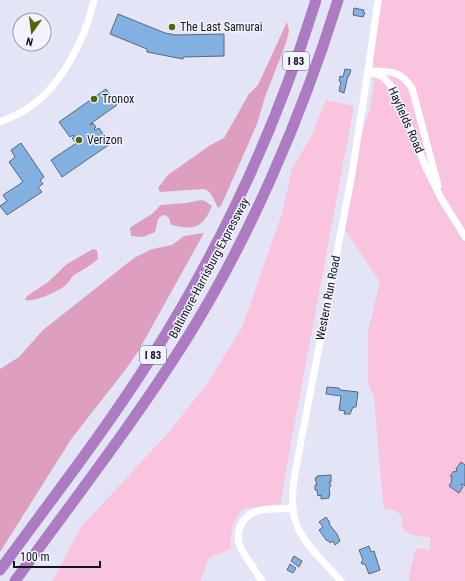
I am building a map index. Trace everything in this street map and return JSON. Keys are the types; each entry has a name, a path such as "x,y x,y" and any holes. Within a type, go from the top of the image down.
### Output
{"highway":[{"name":"Baltimore-Harrisburg Expressway","path":"0,570 132,387 168,332 191,291 228,221 263,144 299,54 316,0"},
{"name":"Baltimore-Harrisburg Expressway","path":"15,581 137,413 181,347 208,302 248,225 282,153 318,59 338,0"}],"street":[{"path":"0,122 16,115 34,104 59,77 72,59 80,43 94,0"},
{"name":"Western Run Road","path":"341,581 303,537 297,527 293,509 298,457 352,174 378,0"},
{"name":"Hayfields Road","path":"368,71 397,74 402,77 412,88 441,198"},
{"name":"Hayfields Road","path":"368,71 383,77 394,88 427,170 441,198 465,237"},
{"path":"262,581 241,549 239,543 239,529 248,515 255,511 293,509"}],"shaded area":[{"path":"382,0 465,0 465,581 409,581 409,575 416,548 430,550 430,537 415,536 408,533 402,527 401,516 398,512 384,509 374,396 368,383 368,331 380,282 345,230 360,138 370,109 374,82 373,61"},
{"path":"287,22 289,31 286,43 265,97 257,124 221,206 218,208 211,194 204,189 160,192 158,188 168,175 209,146 224,138 249,94 258,85"},
{"path":"326,100 354,106 285,475 281,504 243,509 232,528 231,549 209,558 200,581 52,581 82,526 169,432 209,381 242,327 282,214 292,169 312,135"},
{"path":"201,200 212,206 205,219 196,226 186,227 171,225 169,218 165,215 158,219 155,232 143,237 131,236 130,228 152,214 161,205"},
{"path":"204,233 139,350 72,438 0,552 0,369 19,357 43,330 134,258 152,249 172,245 184,236"},
{"path":"93,249 97,250 98,259 74,275 66,285 46,296 34,300 25,300 27,296 48,282 67,264"}],"building":[{"path":"354,8 364,10 363,12 365,13 363,17 353,15"},
{"path":"118,14 165,33 176,35 224,34 224,56 183,57 183,59 147,52 147,49 110,34"},
{"path":"345,69 351,70 344,93 339,91 341,82 339,81 340,76 343,77"},
{"path":"106,89 117,105 90,124 91,125 93,123 96,127 94,129 95,130 99,128 110,144 62,177 51,160 78,142 77,140 75,142 72,138 74,136 73,135 70,137 59,122"},
{"path":"21,143 44,177 40,180 43,184 38,187 42,192 7,215 0,206 7,201 3,195 23,182 9,162 15,157 11,150"},
{"path":"327,387 358,392 356,407 353,407 350,414 344,414 345,411 339,410 341,396 326,394"},
{"path":"461,462 465,465 465,486 462,484 461,485 463,487 459,493 449,486 452,481 452,477 450,476 454,471 456,472 456,469"},
{"path":"331,475 331,482 329,482 331,486 329,488 329,498 321,499 321,495 318,496 317,490 315,490 315,485 317,485 315,478 317,478 317,476"},
{"path":"326,517 340,541 335,545 333,541 330,543 328,540 327,541 319,530 323,527 319,522"},
{"path":"369,546 371,552 374,551 380,570 369,574 365,564 362,564 361,562 363,560 359,550"},
{"path":"294,556 302,561 299,567 291,561"},
{"path":"290,564 296,568 293,573 287,570"}],"place":[{"name":"The Last Samurai","path":"172,27"},
{"name":"Tronox","path":"94,99"},
{"name":"Verizon","path":"79,140"}]}
